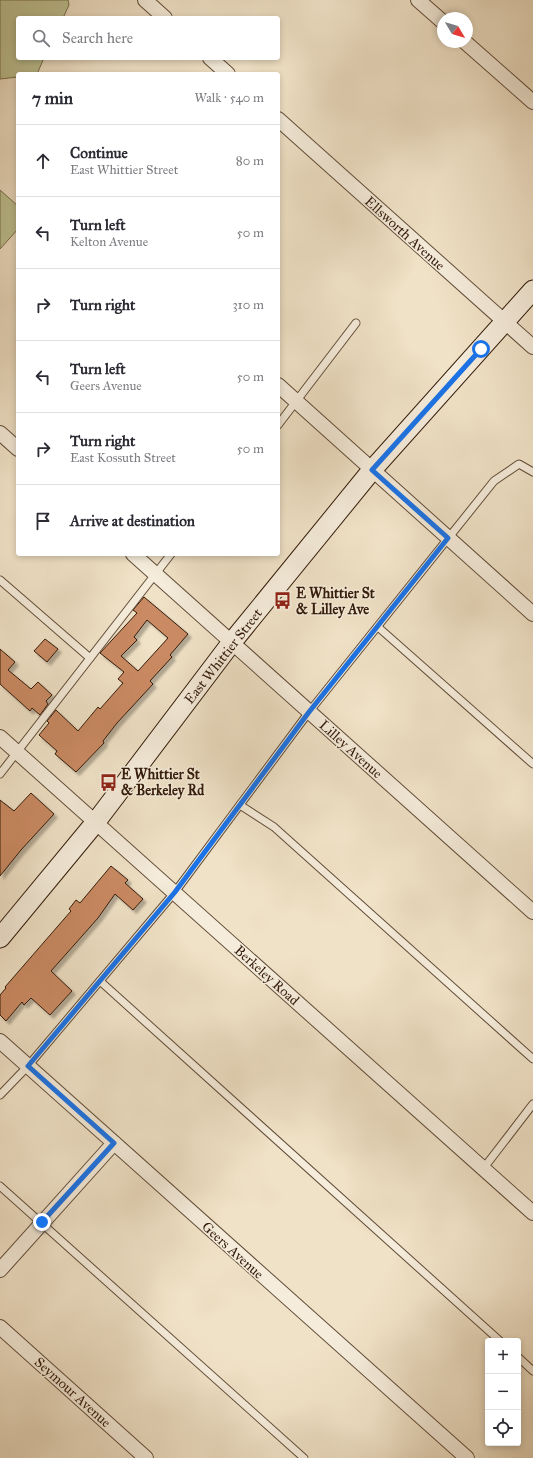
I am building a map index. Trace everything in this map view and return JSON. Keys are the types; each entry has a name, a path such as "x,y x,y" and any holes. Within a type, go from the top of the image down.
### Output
{"street":[{"path":"145,0 163,16"},
{"path":"418,0 437,17"},
{"path":"472,48 533,102"},
{"path":"212,60 226,72"},
{"name":"Ellsworth Avenue","path":"280,121 533,347"},
{"name":"East Whittier Street","path":"0,938 95,823 232,642 372,470 533,290"},
{"path":"280,387 533,614"},
{"path":"0,433 16,448"},
{"name":"Lilley Avenue","path":"135,556 533,912"},
{"name":"Berkeley Road","path":"0,737 533,1213"},
{"name":"Geers Avenue","path":"0,1041 467,1458"},
{"path":"0,1270 114,1143"},
{"name":"Seymour Avenue","path":"0,1327 146,1458"}],"lane":[{"path":"280,423 356,323"},
{"path":"0,1095 28,1066 175,892 309,712 494,481 519,464 533,472"},
{"path":"0,774 18,753 169,556"},
{"path":"0,580 90,658"},
{"path":"378,627 533,764"},
{"path":"240,805 274,827 533,1059"},
{"path":"100,981 497,1338"},
{"path":"483,1169 533,1104"},
{"path":"0,1186 304,1458"},
{"path":"521,1360 533,1371"}],"green space":[{"path":"0,0 68,0 69,5 64,16 16,16 16,60 43,60 38,72 16,72 16,77 0,79"},
{"path":"0,190 16,204 16,231 0,249"}],"building":[{"path":"144,597 188,634 170,655 172,657 150,681 153,684 117,723 103,741 104,743 76,772 55,754 57,751 39,735 49,723 47,721 56,710 78,731 98,707 100,709 123,683 118,679 124,672 100,653 137,613 133,610","holes":["147,620 168,638 138,671 121,656 137,640 134,637"]},
{"path":"45,639 58,649 47,662 34,651"},
{"path":"0,649 15,662 8,670 31,689 38,682 52,695 46,701 48,704 40,715 32,708 30,711 0,684"},
{"path":"31,793 54,814 21,850 0,876 0,800 14,811"},
{"path":"111,866 128,880 125,883 143,899 133,910 115,894 98,918 51,971 72,991 50,1015 31,998 24,1005 22,1002 6,1021 0,1015 0,995 6,988 5,987 71,911 69,909 76,900 80,903"}],"place":[{"name":"E Whittier St & Lilley Ave","path":"283,601"},
{"name":"E Whittier St & Berkeley Rd","path":"108,782"}],"route":[{"path":"42,1222 114,1143 28,1066 175,892 309,712 448,538 372,470 481,349"}]}
